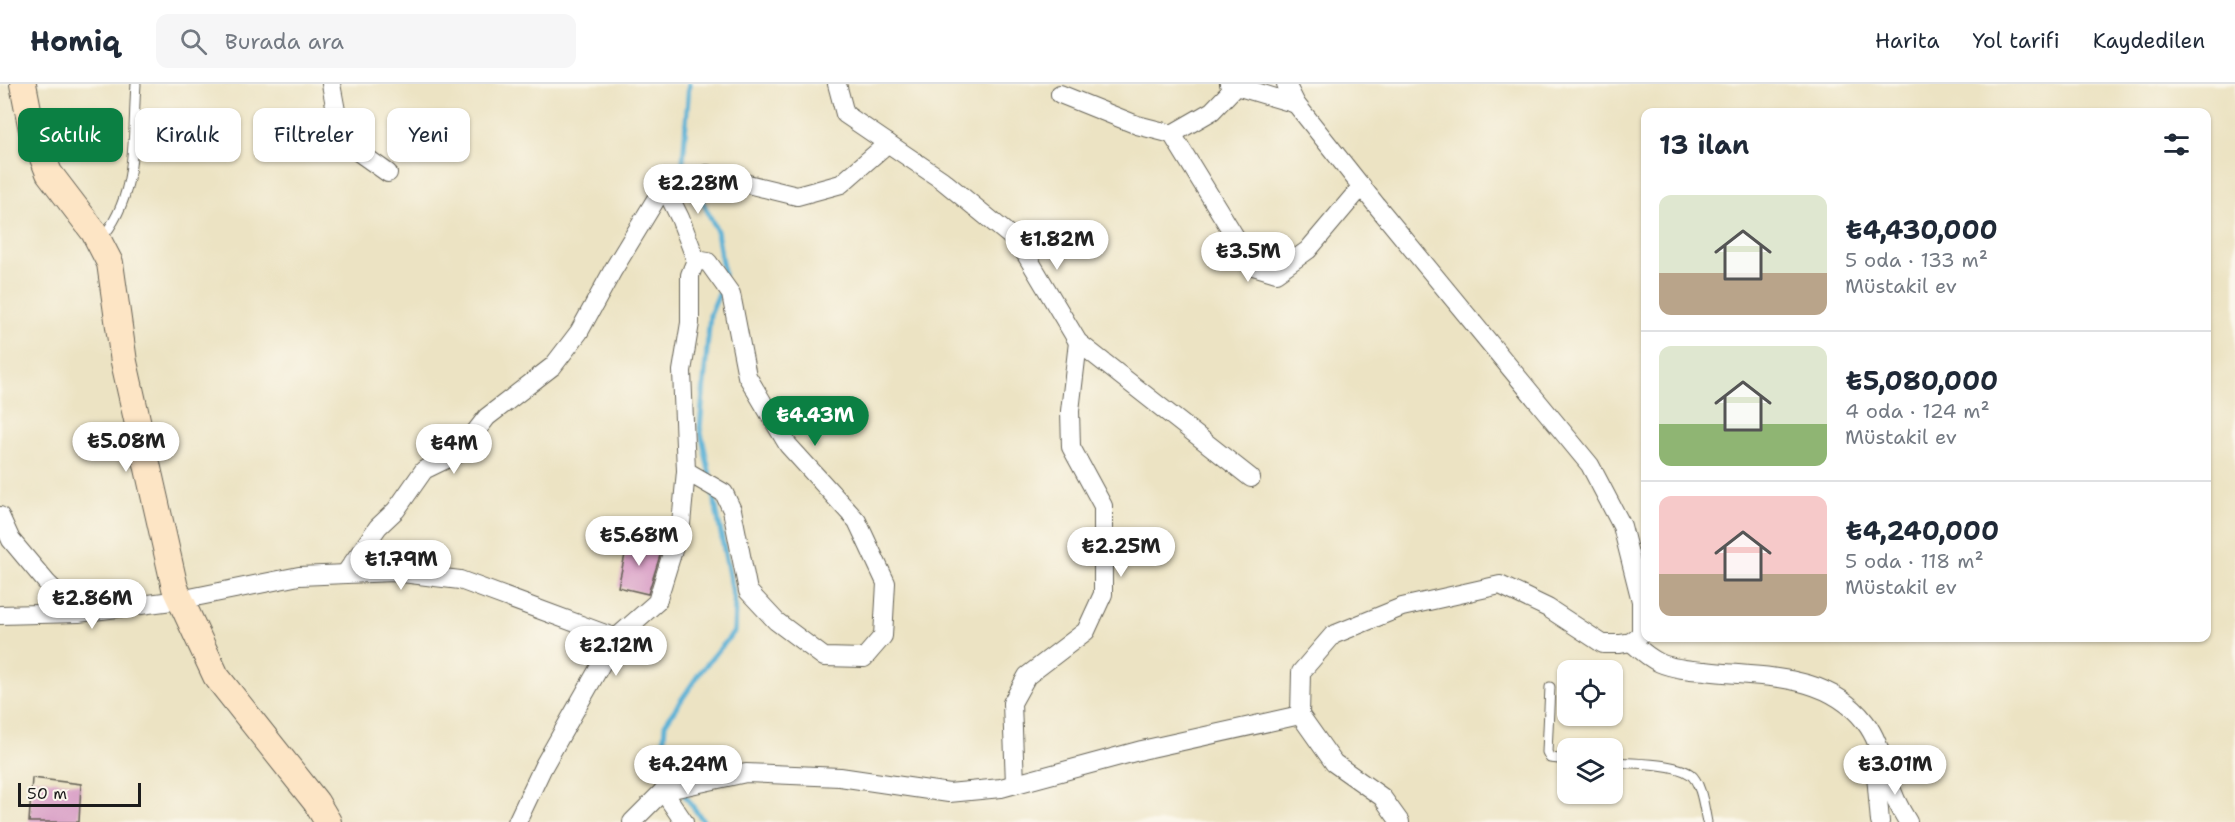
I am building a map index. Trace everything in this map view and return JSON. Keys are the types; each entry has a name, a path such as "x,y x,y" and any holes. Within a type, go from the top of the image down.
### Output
{"main road":[{"path":"23,84 32,130 49,173 94,232 110,263 124,362 175,588 216,676 316,802 328,822"}],"street":[{"path":"331,84 335,113 343,133 357,150 388,173"},
{"path":"837,84 845,114 942,180 1019,243 1078,342 1251,478"},
{"path":"1286,84 1296,104 1590,465 1622,526 1641,601 1641,634 1631,642 1620,644 1603,644 1548,608 1500,585 1402,607 1333,635 1301,672 1300,715 1334,763 1382,797 1400,822"},
{"path":"1172,134 1212,111 1232,85 1296,104"},
{"path":"1060,94 1137,125 1172,134 1253,266 1276,273 1308,250 1362,186"},
{"path":"345,574 378,527 396,510 423,470 459,453 487,417 553,366 579,332 613,270 664,186 707,174 797,196 841,184 888,143"},
{"path":"518,822 543,767 616,638 657,602 681,524 686,471 682,371 690,323 690,275 696,260 680,218 664,186"},
{"path":"686,471 724,493 732,510 748,591 776,621 824,657 864,658 883,636 886,583 857,520 788,445 747,376 730,294 708,262 696,260"},
{"path":"1015,784 1012,703 1027,676 1086,631 1103,594 1103,506 1071,447 1070,411 1078,342"},
{"path":"0,516 11,540 47,583 78,613"},
{"path":"0,615 78,613 180,600 299,576 394,572 460,580 616,638"},
{"path":"1631,642 1647,656 1662,664 1741,675 1788,678 1821,688 1847,704 1861,717 1878,744 1893,793 1908,822"},
{"path":"632,822 663,791 746,773 840,777 948,793 1001,788 1142,750 1300,715"},
{"path":"1880,822 1876,775 1884,761"},
{"path":"663,791 684,822"}],"lane":[{"path":"99,242 111,227 128,184 133,151 136,84"},
{"path":"1550,687 1547,752 1550,758 1557,759"},
{"path":"1623,763 1675,768 1691,774 1698,786 1707,822"}],"building":[{"path":"628,541 662,549 648,594 618,587"},
{"path":"32,778 81,784 79,822 29,822"}],"waterway":[{"path":"689,84 683,162 717,231 724,275"},
{"path":"711,480 700,428 710,315 721,289"},
{"path":"704,822 673,779 664,739 665,724 701,671 734,632 735,606 713,492"}]}
